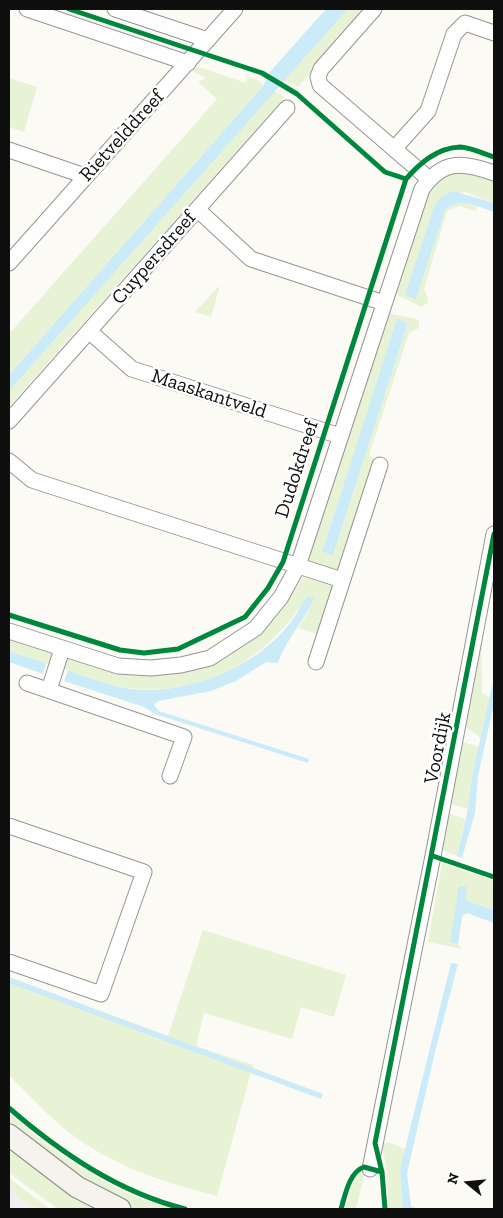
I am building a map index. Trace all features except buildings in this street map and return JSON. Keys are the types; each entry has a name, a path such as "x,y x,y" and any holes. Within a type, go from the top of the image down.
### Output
{"main road":[{"path":"9,1135 77,1187 120,1209"}],"street":[{"path":"31,9 188,63"},
{"path":"115,9 208,40"},
{"name":"Rietvelddreef","path":"9,263 235,9"},
{"path":"374,9 321,69 318,77 320,85 429,179 439,171 454,165 470,165 494,172"},
{"path":"394,149 428,111 454,34 465,23 494,33"},
{"name":"Cuypersdreef","path":"9,421 287,108"},
{"path":"9,150 85,176"},
{"name":"Dudokdreef","path":"9,631 62,649 126,666 151,668 181,665 210,658 256,628 282,597 298,566 422,189 429,179"},
{"path":"197,209 251,259 384,303"},
{"name":"Maaskantveld","path":"90,332 132,369 340,436"},
{"path":"9,461 32,480 342,580"},
{"path":"316,662 380,466"},
{"name":"Voordijk","path":"370,1169 433,856 494,534"},
{"path":"49,690 62,649"},
{"path":"27,683 184,737 170,776"},
{"path":"9,826 144,872 101,994 9,962"}],"shaded area":[{"path":"9,1189 46,1209 9,1209"}],"green space":[{"path":"348,9 367,9 298,87 284,81"},
{"path":"196,66 246,83 247,77 256,79 264,85 9,375 9,334 217,99 198,82 207,78 190,70"},
{"path":"9,78 37,87 24,132 9,127"},
{"path":"274,91 285,97 9,406 9,391"},
{"path":"461,171 494,179 494,203 465,192 441,197 416,299 445,210 456,203 477,206 476,211 459,206 447,211 424,289 428,298 427,303 422,307 395,294 430,190 448,173"},
{"path":"220,285 211,317 195,312"},
{"path":"387,313 417,319 419,328 409,333 369,455 374,459 342,555 345,562 338,570 330,570 321,568 306,560","holes":["397,320 408,323 333,555 322,552"]},
{"path":"311,576 329,581 336,587 332,605 327,605 317,634 298,628 309,611 307,596 291,619 251,657 228,671 203,681 177,687 150,689 121,687 9,651 9,637 145,675 179,673 219,662 257,637 281,611 302,579"},
{"path":"481,631 482,693 490,698 481,738 463,725"},
{"path":"460,741 479,747 472,776 468,809 448,803"},
{"path":"451,814 465,819 457,856 442,850 445,816"},
{"path":"442,863 494,881 494,910 467,901 465,898 458,944 462,949 428,942"},
{"path":"203,930 346,975 334,1017 301,1007 292,1039 204,1013 196,1046 253,1065 217,1196 159,1179 104,1155 70,1133 38,1105 9,1075 9,977 168,1036"},
{"path":"9,1113 55,1151 108,1183 144,1200 182,1209 135,1209 98,1190 9,1125"},
{"path":"388,1142 405,1149 400,1170 403,1209 389,1209 387,1172 382,1144"},
{"path":"9,1147 52,1181 99,1209 58,1209 9,1173"},
{"path":"361,1171 365,1172 356,1209 345,1209 355,1178"},
{"path":"9,1178 50,1209 38,1208 18,1197 9,1189"}],"water":[{"path":"326,9 348,9 9,391 9,375 264,85 269,73"},
{"path":"453,191 494,203 494,212 475,205 462,203 445,210 416,299 405,295 434,207 441,197"},
{"path":"397,319 408,323 333,555 322,552"},
{"path":"307,596 314,598 281,654 278,663 266,662 236,681 211,691 158,701 154,705 159,711 309,759 308,763 155,714 144,707 64,681 68,670 119,687 142,690 166,689 215,677 259,653 278,637 293,619"},
{"path":"9,651 46,663 43,674 9,662"},
{"path":"494,678 494,704 478,776 475,813 462,858 457,856 468,809 472,776"},
{"path":"459,886 467,887 465,898 467,901 494,910 494,923 467,913 462,916 458,944 450,942"},
{"path":"451,963 458,964 407,1173 411,1206 418,1209 403,1209 400,1169"},
{"path":"9,977 323,1094 321,1099 9,983"}],"cycle path":[{"path":"69,9 262,73 297,94 385,172 406,179"},
{"path":"9,615 120,650 144,653 178,649 245,617 268,588 283,562 406,179 430,157 444,150 460,147 468,148 494,157"},
{"path":"385,1209 382,1172 375,1143 494,534"},
{"path":"433,856 494,877"},
{"path":"9,1108 49,1140 91,1169 160,1202 185,1209"},
{"path":"341,1209 348,1185 359,1170 364,1167 382,1172"}]}
